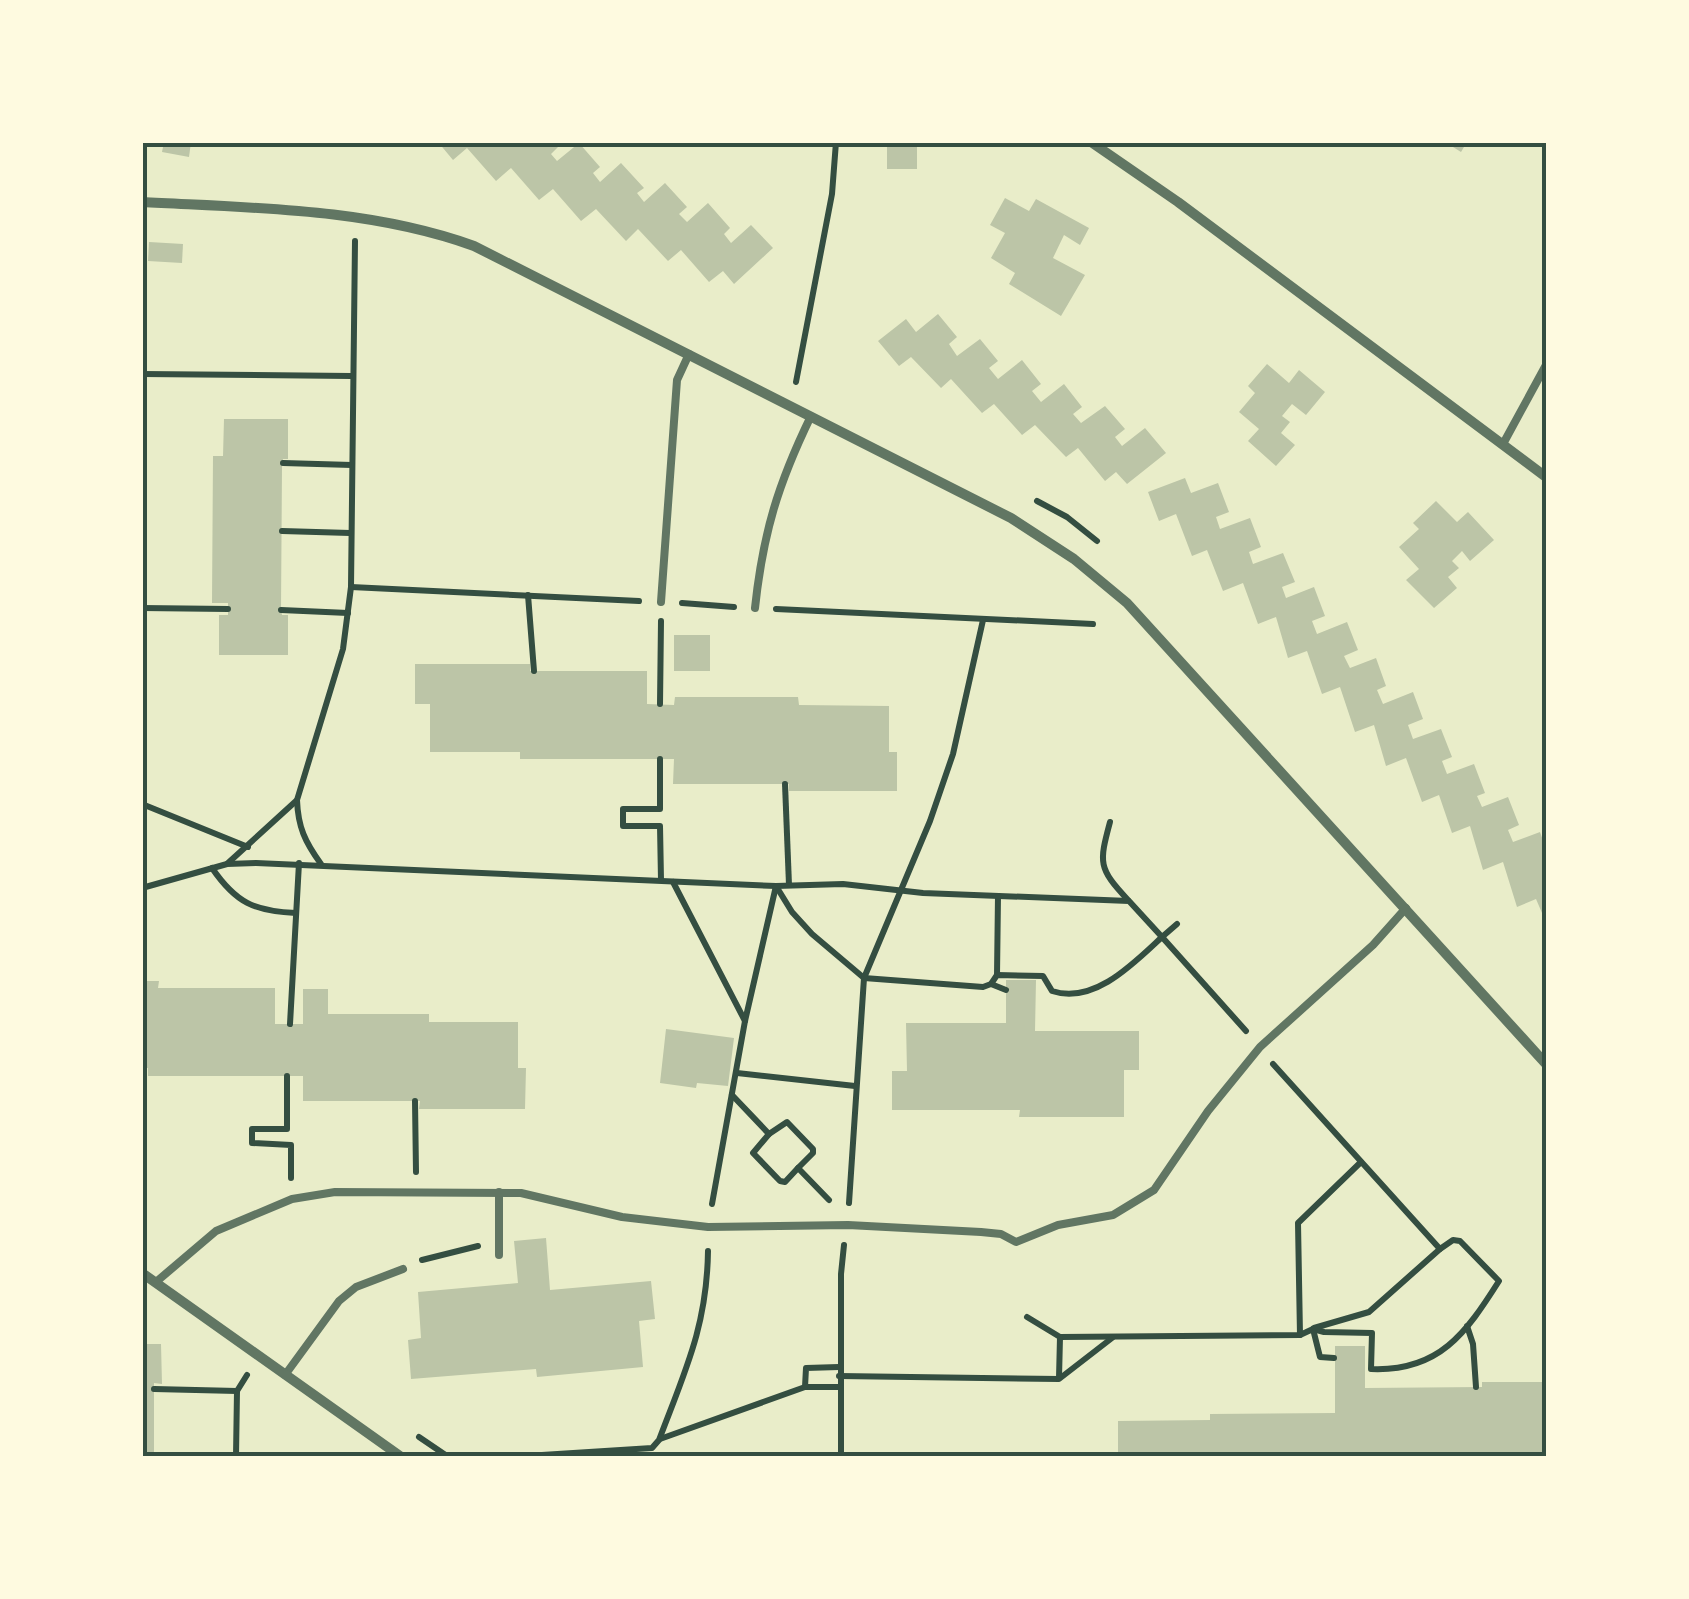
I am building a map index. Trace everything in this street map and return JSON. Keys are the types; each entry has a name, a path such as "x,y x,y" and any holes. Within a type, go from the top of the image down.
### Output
{"street":[{"path":"1090,142 1178,202 1546,478"},
{"path":"142,202 356,218 411,226 474,246 1011,518 1074,559 1127,603 1546,1064"},
{"path":"142,1272 400,1456"}],"lane":[{"path":"662,602 676,380 689,354"},
{"path":"1502,444 1546,365"},
{"path":"755,608 768,520 811,416"},
{"path":"156,1282 216,1232 292,1200 334,1192 499,1192 547,1198 622,1217 708,1228 848,1225 1001,1234 1016,1242 1058,1224 1113,1215 1154,1190 1208,1112 1260,1047 1373,945 1407,908"},
{"path":"499,1192 499,1255"},
{"path":"285,1376 339,1301 356,1287 403,1269"}],"path":[{"path":"785,403 801,363 832,194 836,142"},
{"path":"322,865 298,825 297,800 343,649 351,587 356,218"},
{"path":"142,374 352,376"},
{"path":"283,463 352,464"},
{"path":"282,532 350,533"},
{"path":"351,587 1093,624"},
{"path":"528,595 534,671"},
{"path":"660,704 662,602"},
{"path":"142,608 228,609"},
{"path":"282,610 348,613"},
{"path":"841,1456 840,1274 848,1225 864,978 953,754 982,620"},
{"path":"660,759 660,809 623,809 623,826 660,826 660,880"},
{"path":"785,784 789,884"},
{"path":"227,864 297,800"},
{"path":"142,804 248,847"},
{"path":"1110,822 1102,869 1440,1249"},
{"path":"290,1024 298,863"},
{"path":"142,888 227,864 298,863 776,886 857,885 901,892 1129,901"},
{"path":"212,868 239,900 267,911 296,913"},
{"path":"672,880 745,1021"},
{"path":"776,886 812,934 864,978 983,987 997,975 998,896"},
{"path":"526,1456 652,1452 659,1440 706,1304 708,1228 745,1021 776,886"},
{"path":"997,975 1043,976 1052,990 1072,994 1119,974 1177,924"},
{"path":"991,984 1006,990"},
{"path":"737,1073 855,1086"},
{"path":"287,1076 287,1129 252,1129 252,1143 291,1144 292,1200"},
{"path":"732,1095 769,1134"},
{"path":"415,1101 417,1193"},
{"path":"788,1122 813,1149 813,1154 784,1182 753,1153 769,1134 788,1122"},
{"path":"1300,1335 1298,1224 1361,1162"},
{"path":"798,1168 848,1225"},
{"path":"1027,1316 1060,1337 1300,1335 1313,1329 1369,1312 1453,1240 1460,1241 1499,1281 1467,1326 1432,1358 1415,1366 1394,1370 1372,1368 1372,1333 1313,1329"},
{"path":"1467,1326 1475,1356 1476,1387"},
{"path":"1313,1329 1320,1357 1334,1358"},
{"path":"1059,1379 1060,1337"},
{"path":"805,1387 806,1368 1059,1379 1113,1337"},
{"path":"236,1456 237,1391 260,1358"},
{"path":"659,1440 805,1387 840,1387"},
{"path":"154,1390 237,1391"}],"building":[{"path":"164,142 191,142 189,157 162,152"},
{"path":"438,142 553,142 558,147 551,154 557,161 579,143 600,167 593,173 600,182 621,163 644,188 637,193 644,202 665,183 687,207 679,214 687,222 708,203 730,228 724,234 731,243 751,225 773,248 734,284 723,271 709,282 681,250 668,261 638,229 626,241 596,209 581,221 553,189 539,200 511,168 496,181 467,148 453,160"},
{"path":"887,142 917,142 917,169 887,169"},
{"path":"1445,142 1467,142 1461,152"},
{"path":"1005,198 1029,211 1036,199 1089,228 1080,245 1064,235 1053,258 1085,275 1061,316 1009,284 1015,273 991,258 1005,233 990,225"},
{"path":"149,242 183,244 182,263 148,261"},
{"path":"938,314 957,337 949,344 957,356 980,339 998,361 989,368 998,379 1022,360 1041,384 1032,391 1041,402 1064,384 1082,407 1073,414 1081,423 1105,406 1125,429 1115,437 1122,446 1145,428 1166,453 1127,484 1116,472 1105,481 1078,448 1066,457 1035,425 1022,435 994,404 982,413 951,379 941,388 911,357 899,366 878,341 906,319 916,332"},
{"path":"1267,364 1289,383 1299,370 1325,392 1306,415 1292,404 1282,416 1290,422 1281,433 1295,445 1276,466 1248,441 1259,429 1239,412 1255,393 1248,386"},
{"path":"224,419 288,419 288,459 283,459 282,467 281,610 282,615 288,615 288,655 219,655 219,615 228,615 228,603 212,603 213,456 223,456"},
{"path":"1185,478 1191,493 1218,483 1229,512 1216,517 1220,529 1250,518 1261,547 1249,552 1253,564 1283,553 1295,582 1282,587 1286,598 1314,587 1325,616 1312,621 1317,634 1347,622 1358,650 1344,656 1350,668 1376,658 1386,686 1377,690 1383,704 1413,692 1423,719 1408,725 1413,739 1441,729 1452,757 1442,761 1447,774 1474,764 1485,793 1477,796 1482,807 1508,797 1519,825 1508,830 1513,842 1540,832 1546,849 1546,912 1542,913 1536,899 1517,907 1503,862 1483,870 1470,826 1452,833 1439,795 1422,802 1406,758 1386,766 1374,725 1355,732 1340,687 1322,694 1307,651 1288,658 1276,617 1258,624 1243,583 1223,591 1207,550 1192,556 1176,514 1159,521 1148,492"},
{"path":"1436,501 1457,522 1468,512 1494,540 1470,561 1462,551 1452,561 1459,568 1448,577 1457,588 1434,608 1406,580 1419,569 1399,547 1419,529 1413,523"},
{"path":"674,635 710,635 710,671 674,671"},
{"path":"415,664 530,664 530,671 647,671 647,704 674,705 675,697 798,697 799,705 889,706 889,752 897,752 897,791 789,791 789,784 673,784 674,759 520,759 520,752 430,752 430,704 415,704"},
{"path":"1006,980 1036,980 1035,1031 1139,1031 1139,1070 1124,1070 1124,1117 1019,1117 1020,1110 892,1110 892,1071 907,1071 906,1023 1006,1023"},
{"path":"142,981 159,981 158,988 275,988 275,1024 303,1024 303,989 328,989 328,1014 429,1014 429,1022 518,1022 518,1068 526,1068 525,1109 419,1109 420,1101 303,1101 303,1076 148,1076 148,1068 142,1068"},
{"path":"666,1029 734,1038 728,1086 697,1083 696,1088 660,1083"},
{"path":"546,1238 550,1290 651,1281 655,1319 639,1321 643,1367 537,1377 536,1369 411,1379 408,1340 421,1338 418,1292 518,1283 514,1241"},
{"path":"142,1344 161,1344 162,1384 154,1383 154,1456 142,1456"},
{"path":"1335,1346 1365,1346 1365,1388 1546,1382 1546,1456 1118,1456 1118,1421 1210,1420 1210,1414 1335,1413"},
{"path":"693,1452 693,1456 668,1456 668,1454"}]}
